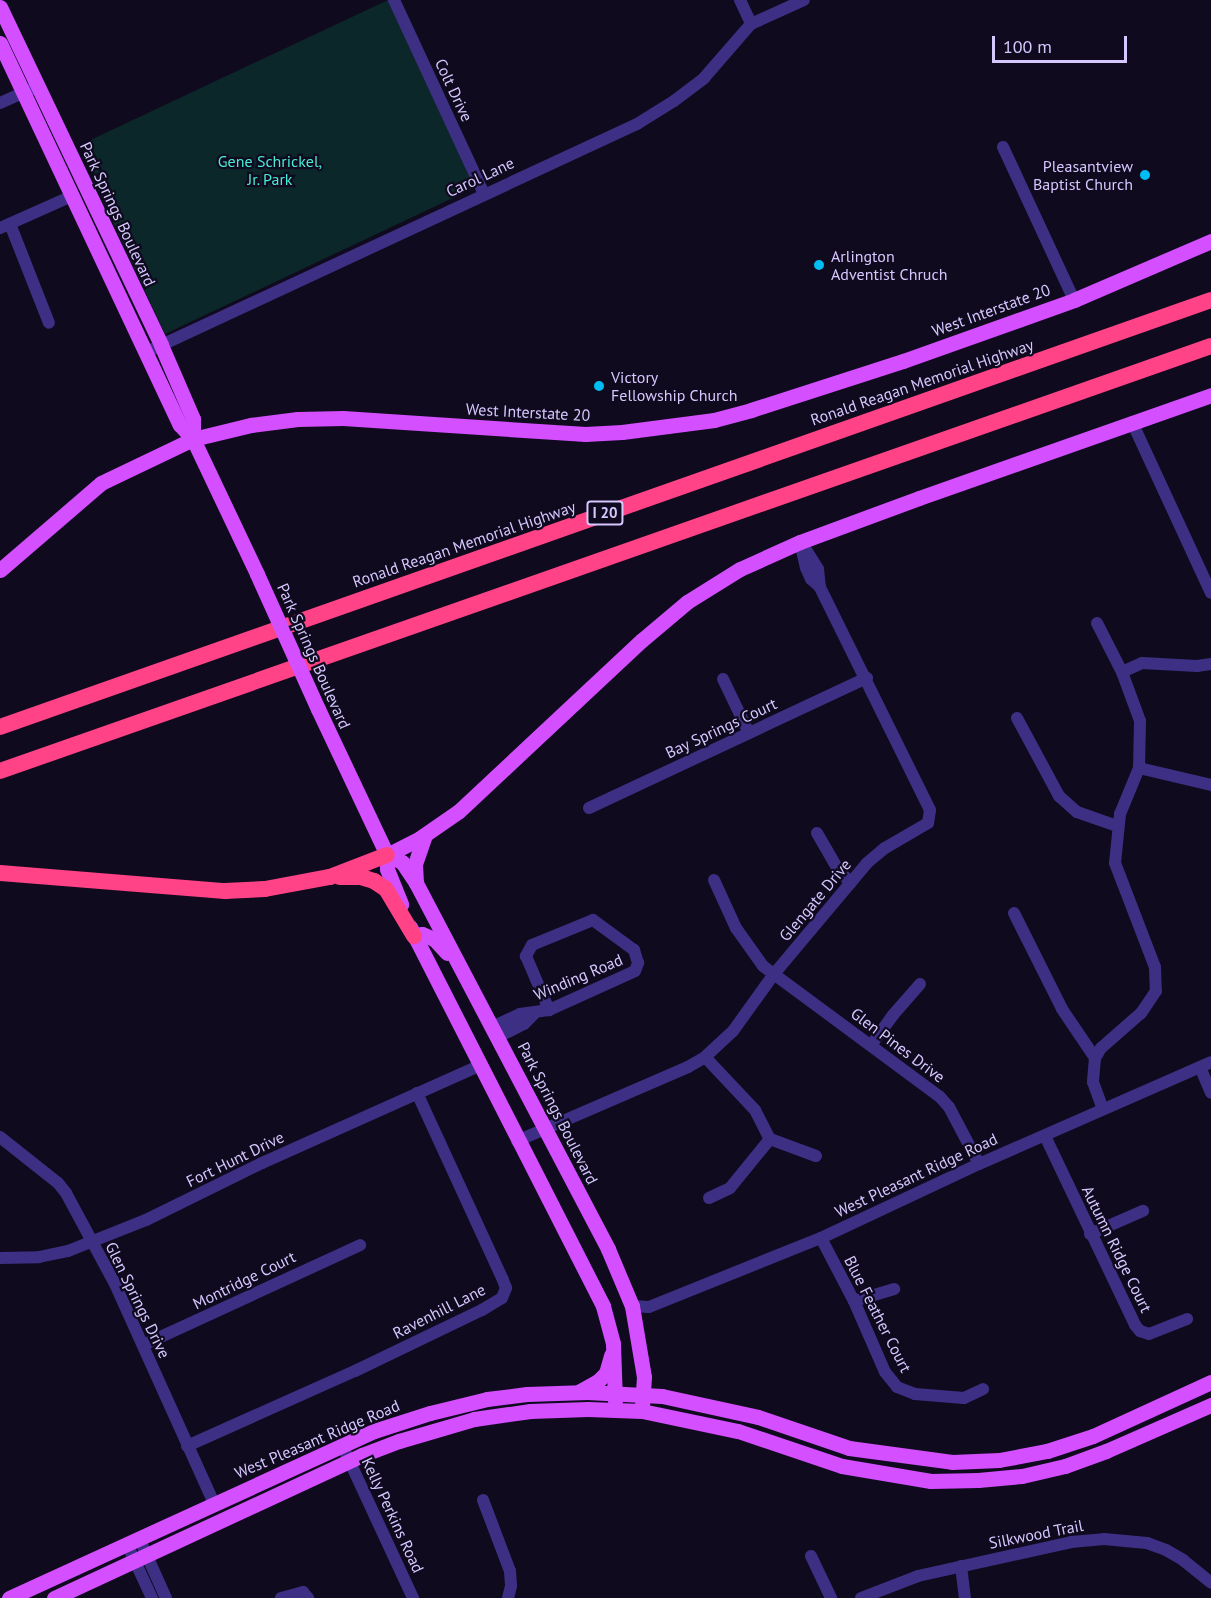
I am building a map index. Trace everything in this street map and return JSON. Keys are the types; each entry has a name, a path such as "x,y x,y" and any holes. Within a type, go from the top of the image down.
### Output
{"highway":[{"name":"Ronald Reagan Memorial Highway","path":"0,727 1211,300"},
{"path":"0,771 1211,346"},
{"path":"330,877 387,855"},
{"path":"0,873 225,891 265,889 330,877 361,877 374,881 386,889 414,936"}],"main road":[{"name":"Park Springs Boulevard","path":"0,7 72,196 154,349"},
{"name":"Park Springs Boulevard","path":"0,43 31,89 154,349 180,425 193,439 387,855 387,869 414,936 517,1141 587,1269 603,1306 612,1341 615,1410"},
{"name":"West Interstate 20","path":"0,570 101,483 193,439 251,425 298,418 343,418 585,434 622,432 714,420 903,360 1074,300 1211,241"},
{"path":"387,855 424,835 482,793 588,688 687,602 740,569 800,542 1211,395"},
{"path":"416,883 415,864 424,835"},
{"name":"Park Springs Boulevard","path":"387,855 402,862 416,883 608,1249 632,1306 643,1365 642,1412"},
{"path":"414,936 422,934 434,939 465,977"},
{"path":"576,1392 589,1388 606,1373 612,1341"},
{"path":"643,1365 658,1384 679,1399"},
{"name":"West Pleasant Ridge Road","path":"9,1598 342,1445 430,1413 487,1399 527,1394 615,1392 679,1399 758,1417 849,1448 952,1462 999,1460 1047,1451 1093,1436 1211,1382"},
{"name":"West Pleasant Ridge Road","path":"54,1598 350,1461 399,1441 474,1419 530,1411 642,1412 738,1431 842,1466 931,1481 1022,1476 1065,1466 1106,1452 1211,1405"}],"street":[{"name":"Colt Drive","path":"394,0 483,194"},
{"path":"740,0 751,24"},
{"name":"Carol Lane","path":"154,349 637,124 704,78 751,24 804,0"},
{"path":"0,103 31,89"},
{"path":"1003,147 1074,300"},
{"path":"50,323 5,226 72,196"},
{"path":"1132,422 1210,588"},
{"name":"Glengate Drive","path":"517,1141 688,1067 705,1057 733,1031 774,974 850,882 885,848 928,823 931,815 867,678 820,587 820,575 811,566 800,542"},
{"path":"1097,623 1122,672 1140,721 1139,768 1118,826 1118,872 1155,967 1156,991 1141,1013 1101,1048 1095,1058 1093,1082 1103,1109"},
{"path":"1122,672 1142,663 1197,666 1211,664"},
{"name":"Bay Springs Court","path":"589,808 867,678"},
{"path":"723,679 749,733"},
{"path":"1017,718 1059,796 1077,812 1118,826"},
{"path":"1139,768 1211,785"},
{"path":"817,833 837,867 850,882"},
{"name":"Glen Pines Drive","path":"714,880 747,945 774,974 872,1044 940,1097 949,1107 979,1164"},
{"path":"1014,913 1062,1009 1095,1058"},
{"name":"Winding Road","path":"495,1032 524,1024 534,1014 549,1010 636,971 638,963 634,950 598,922 588,920 532,945 526,956 549,1010"},
{"path":"872,1044 920,984"},
{"path":"705,1057 755,1110 770,1139 816,1156"},
{"path":"1205,1064 1211,1093"},
{"name":"West Pleasant Ridge Road","path":"632,1306 649,1308 727,1278 821,1238 979,1164 1205,1064"},
{"name":"Fort Hunt Drive","path":"0,1258 39,1257 68,1251 146,1220 262,1163 479,1066"},
{"name":"Ravenhill Lane","path":"187,1446 355,1371 482,1310 501,1298 506,1288 503,1280 417,1093"},
{"name":"Autumn Ridge Court","path":"1045,1136 1122,1301 1140,1331 1154,1333 1187,1319"},
{"name":"Glen Springs Drive","path":"0,1137 58,1183 66,1193 115,1284 214,1503"},
{"path":"709,1198 730,1188 770,1139"},
{"path":"1090,1234 1143,1211"},
{"name":"Blue Feather Court","path":"821,1238 854,1301 885,1372 897,1387 915,1394 964,1398 983,1389"},
{"name":"Montridge Court","path":"142,1345 360,1245"},
{"path":"854,1301 894,1288"},
{"name":"Kelly Perkins Road","path":"342,1445 413,1598"},
{"path":"483,1500 510,1571 511,1586 508,1598"},
{"name":"Silkwood Trail","path":"861,1598 918,1576 1071,1542 1128,1540 1166,1550 1184,1560 1211,1583"},
{"path":"133,1541 166,1598"},
{"path":"811,1556 831,1598"},
{"path":"141,1558 152,1598"},
{"path":"961,1566 965,1598"},
{"path":"281,1598 303,1595"}],"green space":[{"name":"Gene Schrickel, Jr. Park","path":"388,0 476,187 165,334 96,186 82,144"}],"place":[{"name":"Pleasantview Baptist Church","path":"1145,175"},
{"name":"Arlington Adventist Chruch","path":"819,265"},
{"name":"Victory Fellowship Church","path":"599,386"}]}
